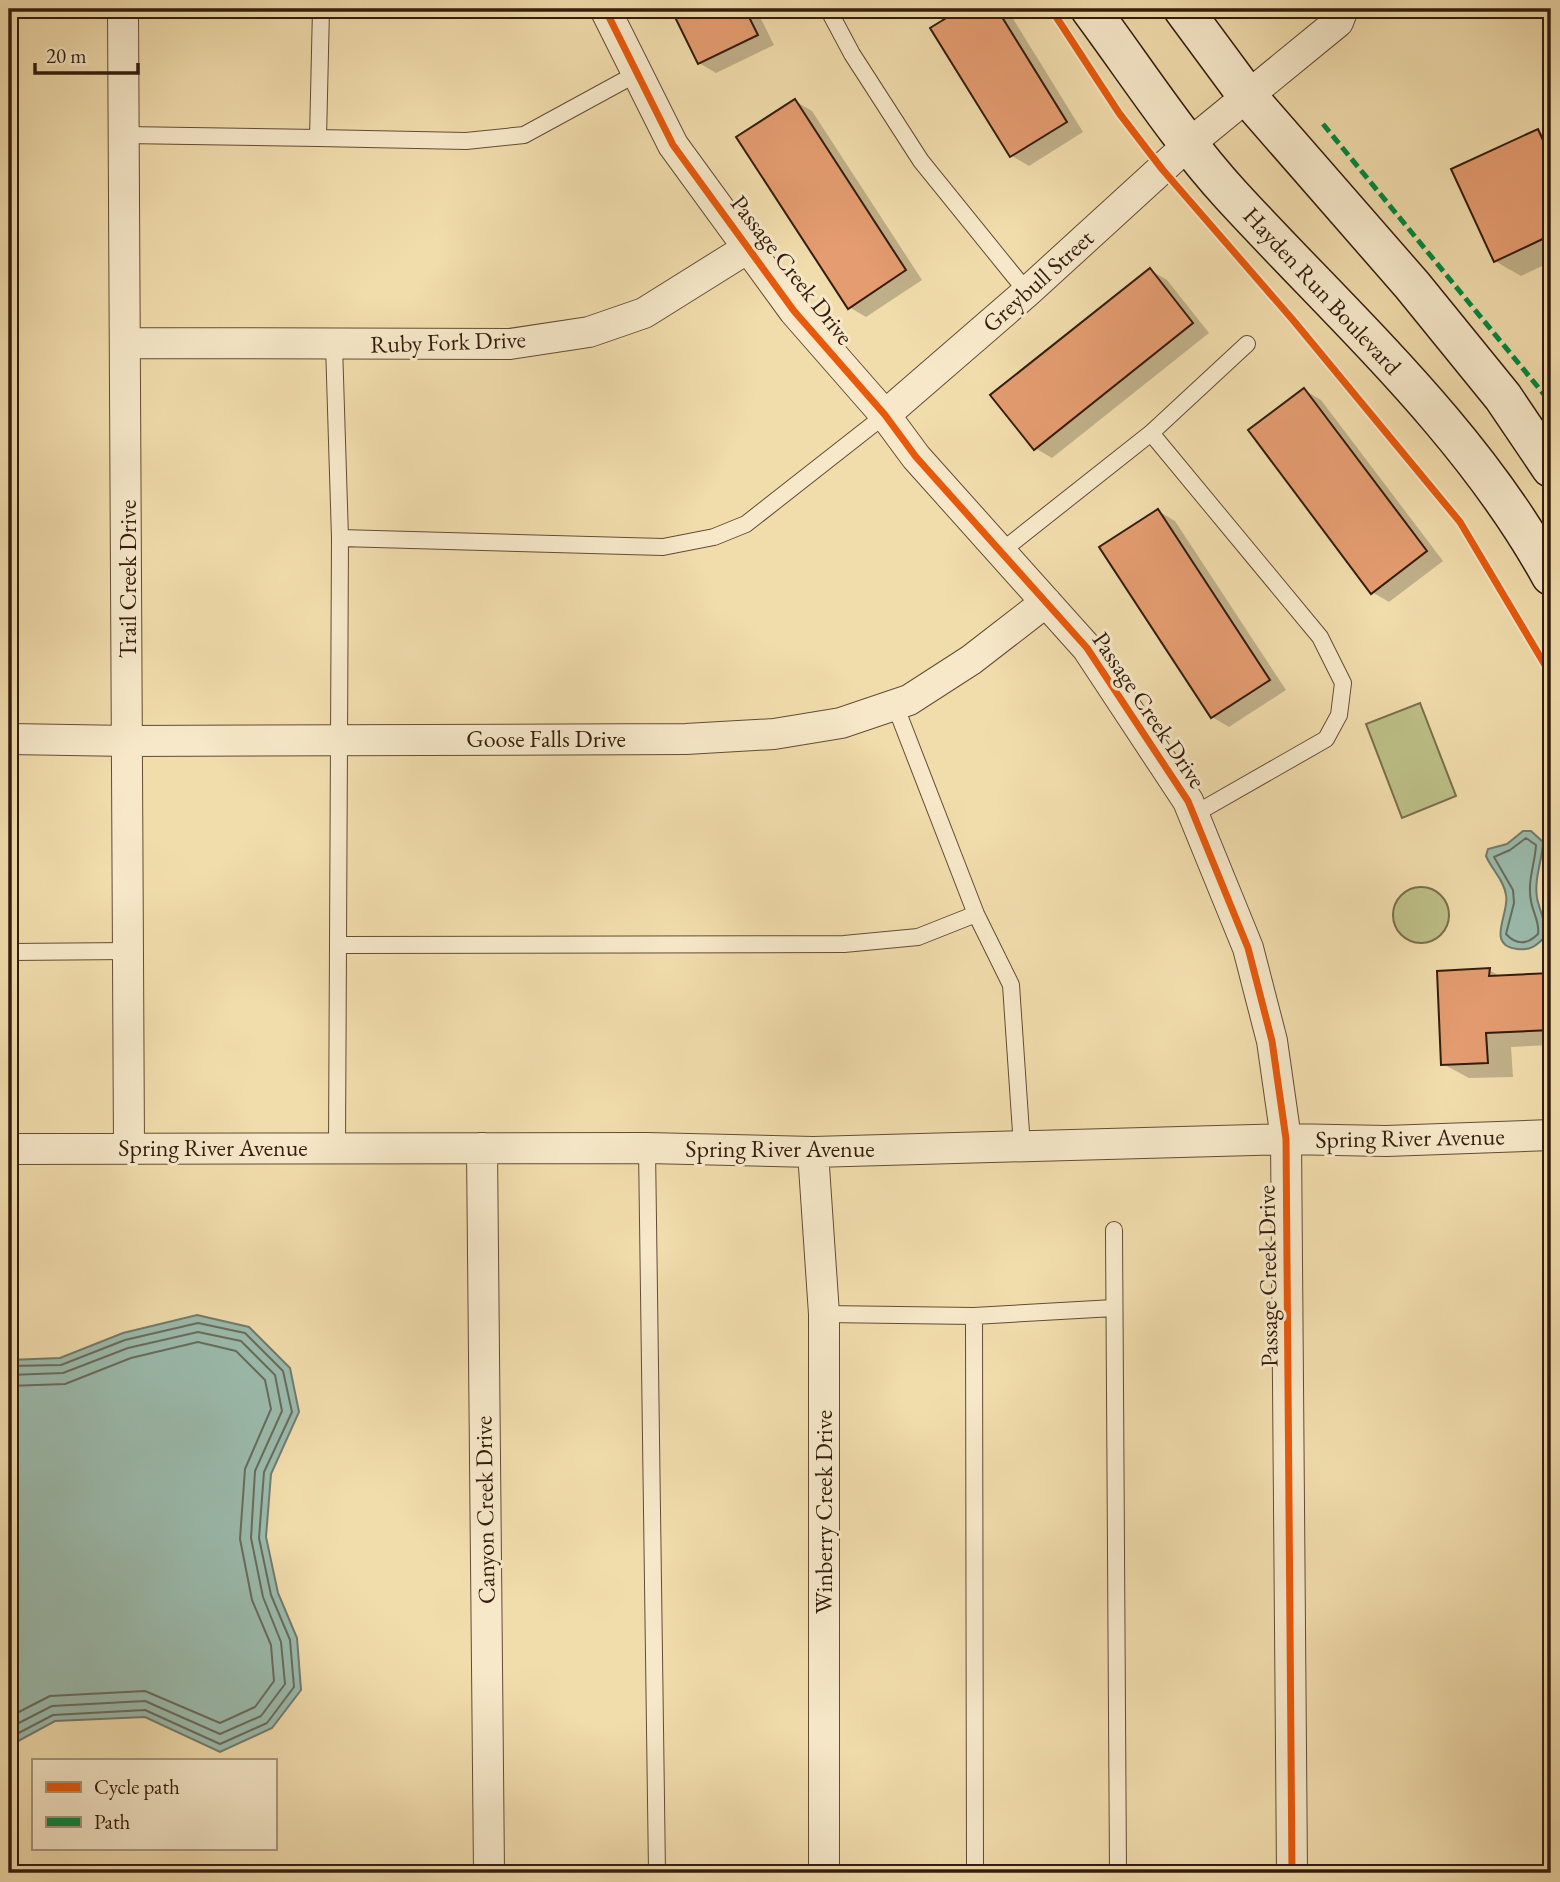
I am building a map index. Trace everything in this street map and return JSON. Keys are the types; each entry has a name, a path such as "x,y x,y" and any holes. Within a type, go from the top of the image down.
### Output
{"main road":[{"name":"Hayden Run Boulevard","path":"1090,9 1189,144 1230,193 1453,431 1505,503 1551,576"},
{"path":"1183,9 1248,97 1412,285 1503,397 1551,468"}],"street":[{"name":"Trail Creek Drive","path":"122,9 127,343 129,1148"},
{"name":"Passage Creek Drive","path":"605,9 673,145 794,311 885,415 916,457 1003,550 1087,648 1188,801 1248,948 1272,1041 1286,1139 1292,1873"},
{"name":"Greybull Street","path":"885,415 1027,292 1189,144 1338,22 1343,9"},
{"name":"Ruby Fork Drive","path":"127,343 510,344 589,332 644,313 748,248"},
{"name":"Goose Falls Drive","path":"9,739 686,739 774,734 841,723 909,700 971,660 1046,602"},
{"name":"Spring River Avenue","path":"9,1149 482,1147 813,1152 1286,1139 1386,1141 1551,1135"},
{"name":"Canyon Creek Drive","path":"482,1147 489,1873"},
{"name":"Winberry Creek Drive","path":"813,1152 824,1314 824,1873"}],"lane":[{"path":"318,138 321,9"},
{"path":"828,9 852,54 921,161 1027,292"},
{"path":"124,135 466,141 524,135 636,74"},
{"path":"1003,550 1151,433 1247,344"},
{"path":"334,345 340,538 337,1147"},
{"path":"340,538 663,547 714,537 746,524 885,415"},
{"path":"1151,433 1320,637 1343,683 1339,715 1326,738 1193,815"},
{"path":"895,705 975,914 1012,985 1022,1147"},
{"path":"338,945 844,944 918,937 975,914"},
{"path":"9,951 129,951"},
{"path":"647,1148 657,1873"},
{"path":"1114,1230 1118,1873"},
{"path":"824,1314 974,1316 1114,1308"},
{"path":"974,1316 975,1873"}],"green space":[{"path":"1420,703 1456,796 1402,818 1366,724"},
{"path":"1421,887 1432,889 1441,895 1447,904 1447,926 1441,935 1432,941 1421,943 1410,941 1401,935 1395,926 1393,915 1395,904 1401,895 1410,889"}],"water":[{"path":"1523,831 1531,831 1543,842 1536,891 1546,936 1533,947 1517,949 1502,941 1501,927 1506,895 1486,856 1488,849 1507,844"},
{"path":"197,1315 249,1327 290,1368 299,1412 271,1474 266,1537 278,1593 297,1638 301,1690 272,1728 220,1752 145,1717 55,1721 9,1746 9,1360 60,1358 123,1333"}],"building":[{"path":"671,9 745,9 758,35 698,64"},
{"path":"961,9 997,9 1067,122 1010,157 930,28"},
{"path":"795,99 906,270 848,309 736,137"},
{"path":"1538,129 1551,158 1551,235 1494,262 1451,169"},
{"path":"1150,268 1193,323 1034,450 990,395"},
{"path":"1304,388 1427,551 1371,594 1248,430"},
{"path":"1158,509 1270,680 1211,718 1099,547"},
{"path":"1490,968 1489,976 1551,973 1551,1030 1486,1033 1488,1063 1441,1065 1437,971"}],"marked path":[{"path":"1323,124 1551,403"}],"cycle path":[{"path":"605,9 673,145 794,311 885,415 916,457 1087,648 1188,801 1248,948 1272,1041 1286,1139 1292,1873"},
{"path":"1051,9 1119,113 1162,169 1293,320 1460,522 1551,675"}]}
